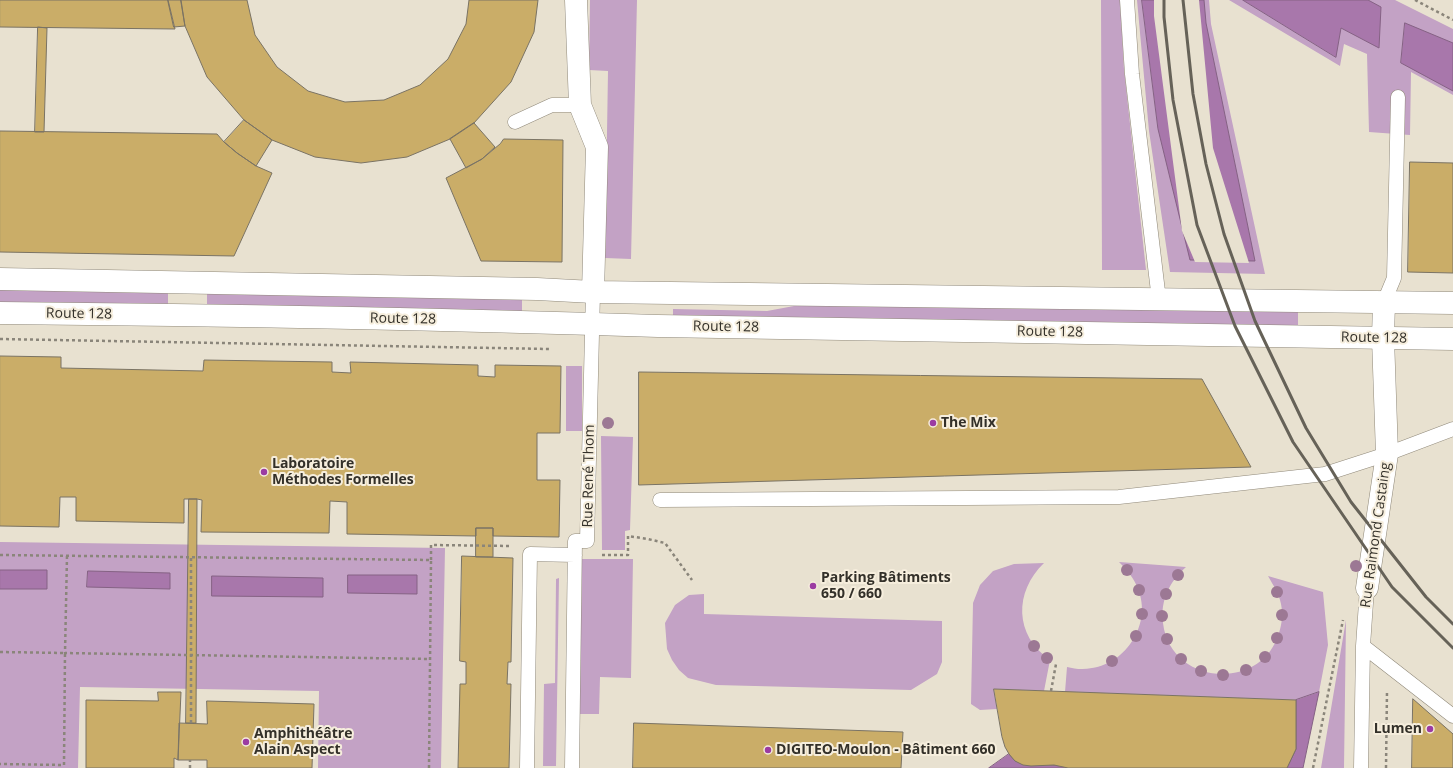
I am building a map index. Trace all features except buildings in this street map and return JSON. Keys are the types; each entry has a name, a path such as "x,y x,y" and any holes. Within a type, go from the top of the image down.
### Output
{"main road":[{"path":"576,0 580,105 597,147 593,292"},
{"path":"0,279 529,289 593,292 1453,303"},
{"name":"Rue Raimond Castaing","path":"1367,588 1387,454 1383,338 1384,302"},
{"name":"Route 128","path":"0,313 196,315 1453,340"}],"lane":[{"path":"1127,0 1132,74 1159,300"},
{"path":"1384,302 1394,278 1398,97"},
{"path":"515,122 552,105 580,105"},
{"name":"Rue René Thom","path":"572,768 575,541 587,541 593,292"},
{"path":"660,500 1119,497 1325,474 1387,454 1453,429"},
{"path":"527,768 530,554 575,555"},
{"name":"Rue Raimond Castaing","path":"1361,768 1363,646 1367,588"},
{"path":"1363,646 1453,716"}],"path":[{"path":"1415,0 1453,20"},
{"path":"0,339 552,349"},
{"path":"575,555 628,555 628,536 648,538 665,543 692,580"},
{"path":"429,768 431,545 530,546 530,554"},
{"path":"0,555 431,560"},
{"path":"0,764 64,767 67,556"},
{"path":"191,557 191,724"},
{"path":"1313,768 1344,614"},
{"path":"0,652 429,659"},
{"path":"1051,691 1056,664"},
{"path":"1386,768 1388,664"},
{"path":"190,760 190,768"}],"shaded area":[{"path":"590,0 637,0 631,259 605,258 608,71 589,70"},
{"path":"1101,0 1120,0 1124,69 1146,270 1102,270"},
{"path":"1137,0 1209,0 1211,24 1265,274 1170,272 1149,131"},
{"path":"1142,0 1204,0 1206,23 1255,261 1190,260 1158,129"},
{"path":"1229,0 1395,0 1453,29 1453,95 1411,72 1410,135 1369,132 1367,54 1344,44 1340,66"},
{"path":"1243,0 1368,0 1381,7 1379,48 1341,28 1336,57"},
{"path":"1405,23 1453,43 1453,91 1401,63"},
{"path":"0,286 168,289 168,308 0,305"},
{"path":"207,290 522,296 522,315 207,308"},
{"path":"821,301 1298,309 1298,328 673,318 673,309 767,311"},
{"path":"566,366 582,366 582,431 566,431"},
{"path":"601,436 633,437 630,530 625,531 625,550 602,550"},
{"path":"0,542 445,548 441,768 318,768 319,691 80,687 78,768 0,768"},
{"path":"582,559 633,559 631,678 600,677 599,714 579,714"},
{"path":"1119,562 1186,567 1175,578 1167,592 1163,607 1163,623 1169,644 1182,659 1198,669 1217,674 1236,673 1254,665 1269,652 1279,633 1282,615 1281,604 1276,589 1268,576 1323,592 1328,645 1319,692 1296,700 1065,692 1067,667 1085,669 1105,665 1126,650 1139,628 1142,615 1138,589 1130,574"},
{"path":"1044,563 1034,574 1027,587 1023,600 1022,613 1024,626 1030,638 1038,650 1050,660 1044,691 994,689 997,709 980,710 971,704 973,603 980,585 993,571 1014,564"},
{"path":"0,570 47,570 47,589 0,589"},
{"path":"88,571 170,573 170,589 87,587"},
{"path":"348,575 417,575 417,594 348,593"},
{"path":"212,576 323,578 323,597 212,596"},
{"path":"559,578 556,766 543,766 544,684 555,683 556,579"},
{"path":"704,594 704,614 942,621 942,662 937,674 911,690 716,685 688,678 679,670 667,649 665,623 675,605 689,595"},
{"path":"1346,620 1344,768 1321,768"},
{"path":"1319,692 1303,768 1287,768 1296,749 1296,700"},
{"path":"1009,754 1015,761 1068,768 989,768"}],"pier":[{"path":"1154,0 1199,0 1213,148 1249,263 1195,262 1182,231 1154,16"}],"railway":[{"path":"1164,0 1164,17 1173,100 1197,225 1235,326 1293,442 1392,587 1453,648"},
{"path":"1183,0 1193,94 1206,164 1224,234 1255,321 1306,428 1351,502 1426,597 1453,624"}],"place":[{"name":"The Mix","path":"933,423"},
{"name":"Laboratoire Méthodes Formelles","path":"264,472"},
{"name":"Parking Bâtiments 650 / 660","path":"813,586"},
{"name":"Lumen","path":"1430,729"},
{"name":"Amphithéâtre Alain Aspect","path":"246,742"},
{"name":"DIGITEO-Moulon - Bâtiment 660","path":"768,750"}]}
